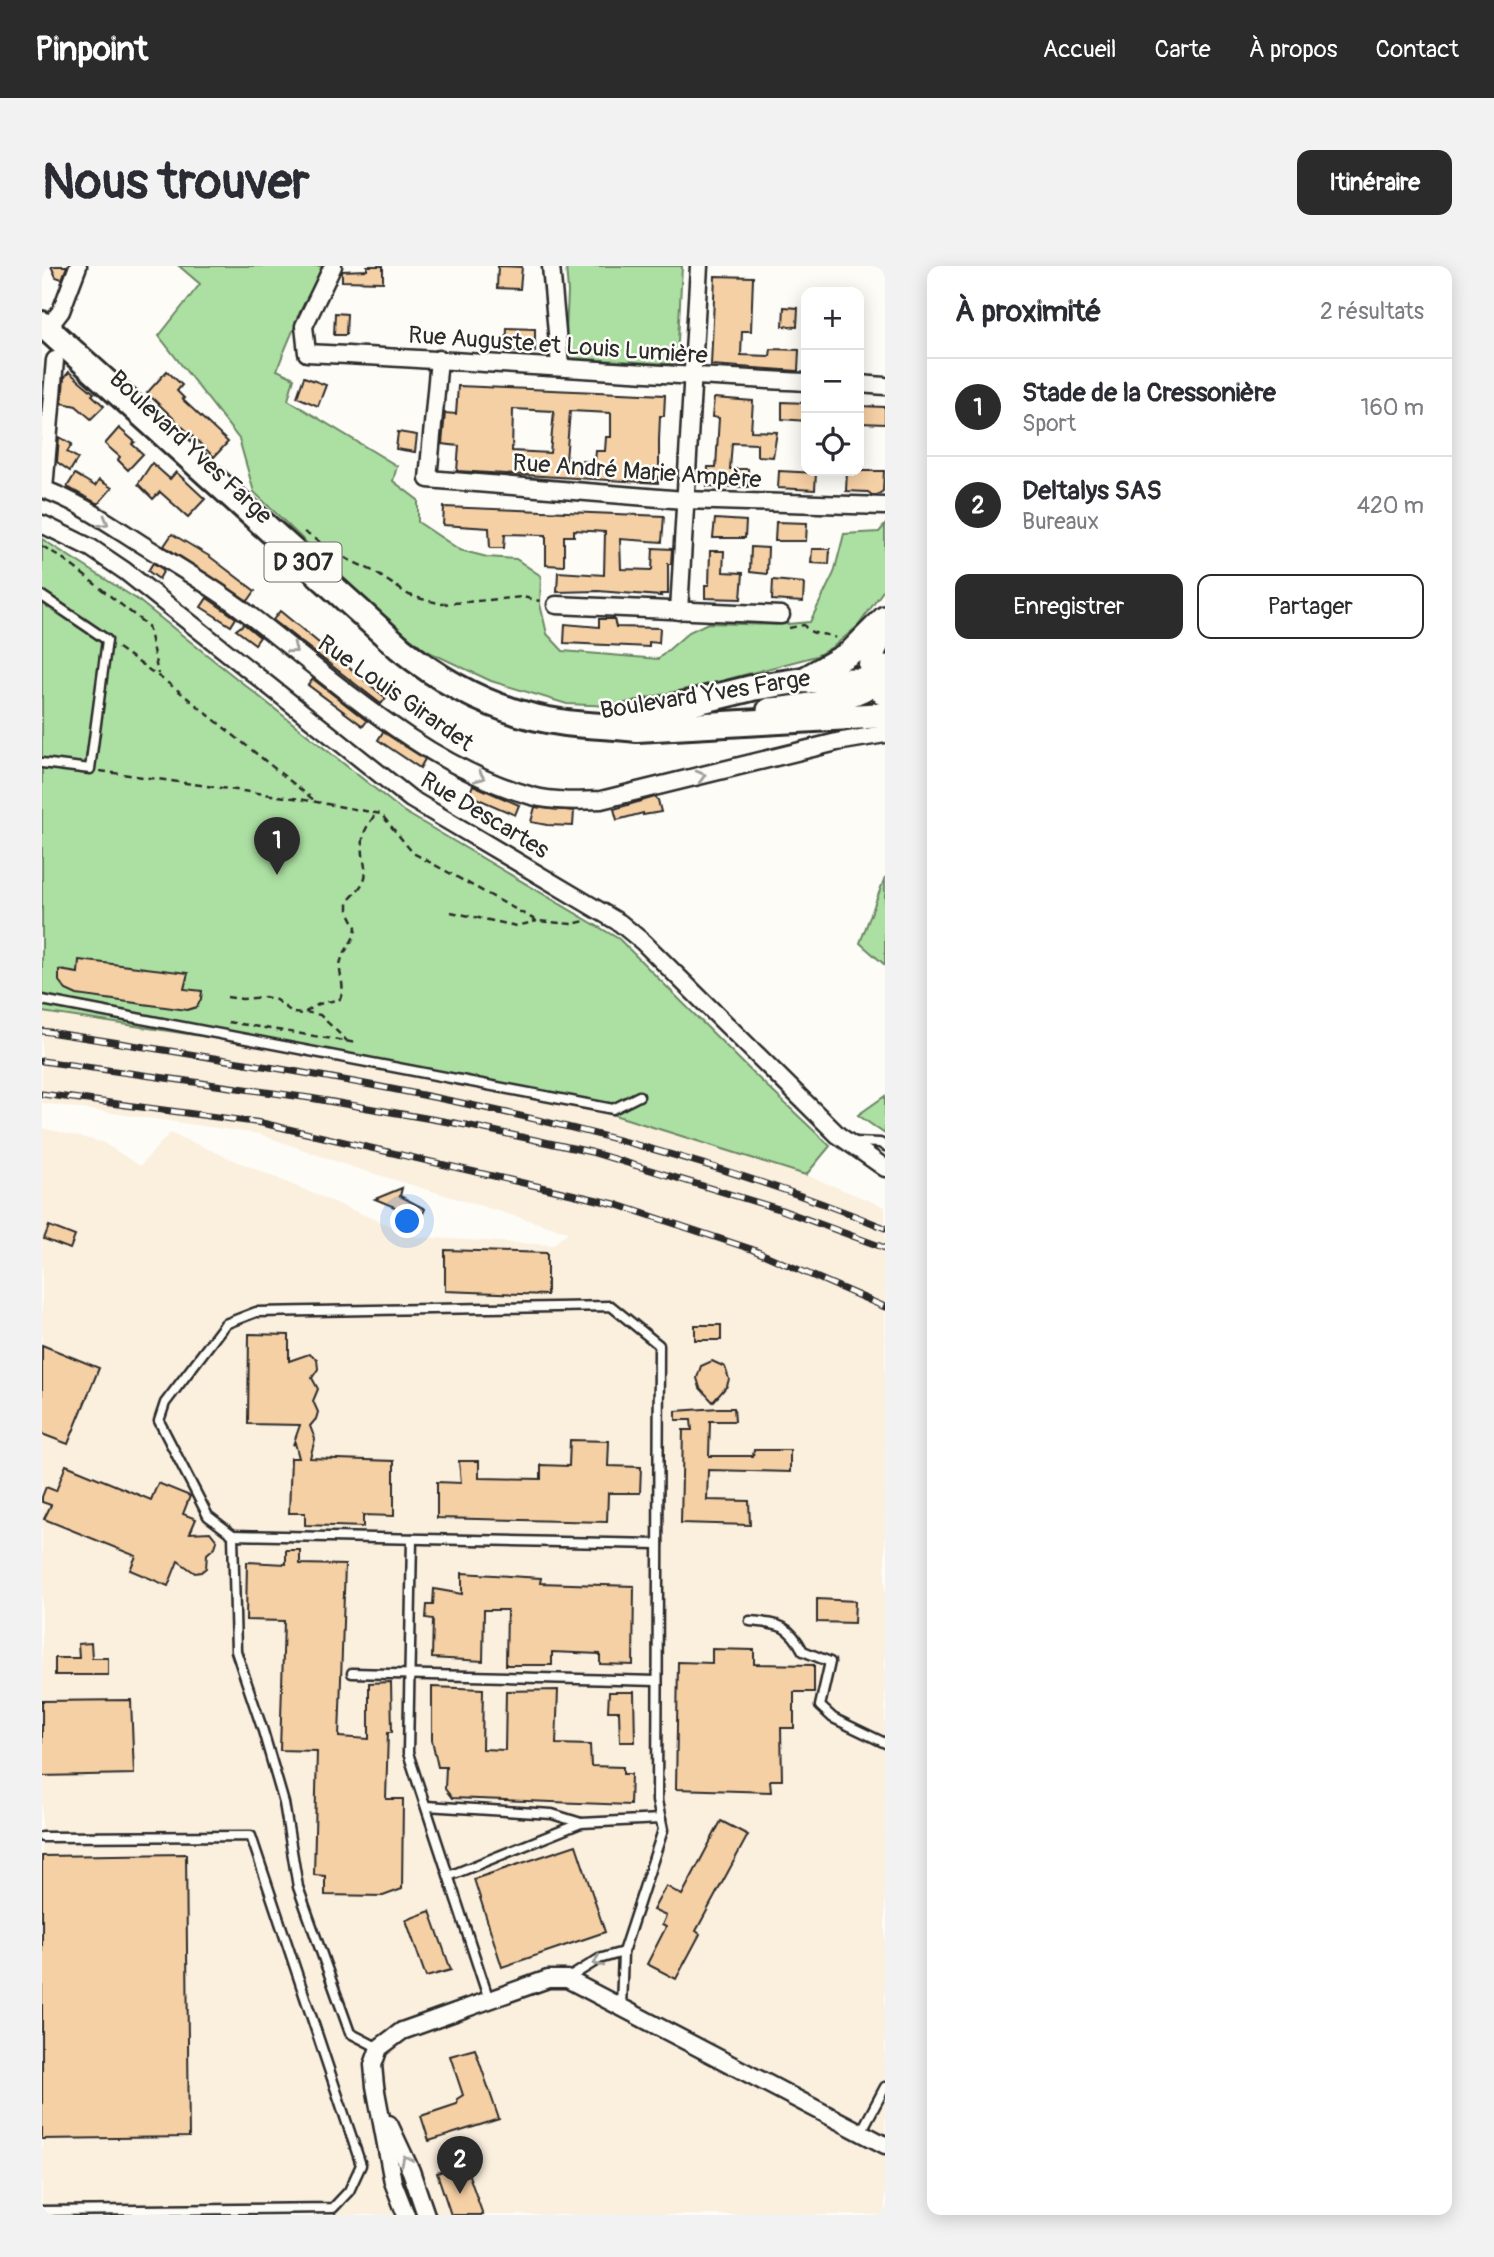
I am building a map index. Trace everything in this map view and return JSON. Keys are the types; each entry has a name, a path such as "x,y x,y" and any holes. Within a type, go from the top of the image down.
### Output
{"main road":[{"name":"Boulevard Yves Farge","path":"45,327 346,602 423,667 449,684 484,701 566,723 637,729 885,715"},
{"name":"Boulevard Yves Farge","path":"605,725 752,688 803,680 883,681"}],"street":[{"path":"45,327 61,311 78,266"},
{"name":"Rue Auguste et Louis Lumière","path":"332,266 304,326 307,354 439,359 801,382"},
{"path":"551,266 560,366"},
{"path":"679,611 699,266"},
{"name":"Rue André Marie Ampère","path":"439,359 428,479 684,500 884,506"},
{"path":"43,489 55,360"},
{"path":"864,384 885,386"},
{"name":"Rue Louis Girardet","path":"43,489 125,533 236,604 386,720 440,755 466,771 534,797 569,801 601,800 836,742 885,734"},
{"name":"Rue Descartes","path":"42,524 91,548 125,571 411,799 620,923 838,1135 883,1166"},
{"path":"556,605 785,620"},
{"path":"803,680 850,653 885,618"},
{"path":"691,725 739,712 796,708 825,702 883,681 869,662 872,650 885,631"},
{"path":"406,2215 393,2182 374,2086 373,2065 379,2048 402,2031 548,1979 567,1979 885,2145"},
{"path":"380,2106 411,2171 426,2215"}],"lane":[{"path":"42,596 107,640 90,769 42,762"},
{"path":"42,1000 614,1109 639,1096"},
{"path":"848,1142 880,1143 885,1146"},
{"path":"621,2008 623,1952 663,1830 657,1801 659,1345 611,1306 256,1312 225,1324 165,1403 159,1421 208,1516 233,1535 658,1544"},
{"path":"233,1535 236,1651 284,1802 298,1887 351,2033 379,2048"},
{"path":"412,1539 408,1752 489,2000"},
{"path":"750,1620 787,1628 803,1651 830,1662 820,1706 833,1718 885,1744"},
{"path":"352,1672 657,1681"},
{"path":"426,1807 552,1814 582,1823"},
{"path":"449,1877 582,1823 661,1819"},
{"path":"42,1838 251,1836 360,2165 349,2191 333,2208 42,2211"},
{"path":"567,1979 598,1959 623,1952"},
{"path":"861,2132 885,2087"}],"path":[{"path":"300,530 349,560 373,571 409,595 422,599 442,604 523,597 556,605"},
{"path":"42,546 61,557 148,626 158,676"},
{"path":"785,620 790,629 804,625 808,631 828,635 842,643"},
{"path":"107,640 158,676 316,802"},
{"path":"90,769 381,814 413,853 537,921"},
{"path":"305,1012 318,1004 340,999 343,993 340,963 352,944 356,927 348,911 348,901 359,891 368,876 363,838 365,829 376,813"},
{"path":"451,912 517,926 537,921 572,924 584,921 596,908"},
{"path":"227,997 265,997 276,1000 293,1013 320,1015 347,1041"}],"shaded area":[{"path":"42,1012 327,1055 595,1109 806,1175 885,1207 885,2215 42,2215 42,1128 102,1142 140,1166 170,1133 416,1237 553,1245 568,1232 352,1167 259,1134 42,1103"}],"green space":[{"path":"179,266 322,266 277,370 294,378 288,400 397,466 393,481 418,500 418,522 460,550 487,557 516,559 541,576 540,604 547,634 563,651 658,659 689,632 708,623 776,625 810,622 834,573 844,534 879,532 885,525 885,588 858,626 834,646 816,656 717,682 612,706 567,704 491,681 427,651 380,614 254,492 239,439 159,336 200,284"},
{"path":"566,266 682,266 677,360 671,364 570,358 565,354 568,292"},
{"path":"42,539 138,600 403,811 619,939 830,1146 806,1175 595,1109 327,1055 42,1012"},
{"path":"885,877 885,965 860,943"},
{"path":"885,1096 885,1134 858,1115"}],"building":[{"path":"51,266 67,266 62,279 56,277"},
{"path":"367,266 383,266 383,282 342,281 342,271 367,270"},
{"path":"498,266 522,267 520,289 497,288"},
{"path":"715,276 753,277 751,331 742,331 741,355 770,356 771,349 799,350 798,371 711,365"},
{"path":"784,307 798,308 797,327 783,326"},
{"path":"335,313 347,314 346,335 334,335"},
{"path":"507,328 535,329 535,352 506,352"},
{"path":"167,371 182,385 177,391 184,398 182,399 228,442 214,457 147,393"},
{"path":"69,372 94,393 92,395 104,406 91,419 76,406 62,403 64,378"},
{"path":"304,377 326,385 318,406 297,397"},
{"path":"458,386 665,395 664,416 660,416 659,440 659,465 664,465 663,477 658,477 658,483 457,471 459,446 442,444 445,413 456,414","holes":["513,409 554,411 550,453 512,451","570,411 611,413 611,437 606,437 605,451 596,451 595,462 566,460"]},
{"path":"714,398 753,401 751,431 777,432 773,457 757,456 757,444 732,443 730,469 748,469 748,487 707,486 708,467 716,467 719,418 712,417"},
{"path":"782,402 801,403 801,421 782,419"},
{"path":"864,406 885,407 885,424 864,423"},
{"path":"119,428 135,442 132,444 143,454 128,470 118,460 120,457 105,444"},
{"path":"398,432 417,435 415,452 396,449"},
{"path":"59,437 72,444 67,452 78,458 70,471 57,462"},
{"path":"152,463 170,479 176,472 205,499 188,517 160,492 153,499 138,484"},
{"path":"779,471 816,476 815,490 778,488"},
{"path":"864,471 884,471 883,491 877,495 846,491 847,476 864,476"},
{"path":"75,474 95,486 99,480 112,488 98,504 67,487"},
{"path":"444,507 664,516 662,542 620,539 621,569 652,570 653,548 672,549 671,564 668,564 668,594 660,594 661,596 598,591 557,592 558,572 604,575 605,532 574,530 574,536 564,536 564,566 546,565 546,535 505,534 504,548 490,548 489,528 443,525"},
{"path":"715,519 746,521 745,538 713,538"},
{"path":"776,522 807,523 806,541 775,541"},
{"path":"172,534 209,556 255,591 248,601 164,546"},
{"path":"751,547 768,548 767,574 750,572"},
{"path":"812,549 830,549 829,564 811,563"},
{"path":"710,551 724,551 723,572 743,573 741,599 705,598 705,585 709,585"},
{"path":"153,563 164,570 159,579 148,571"},
{"path":"773,580 804,583 803,602 772,600"},
{"path":"207,598 236,618 231,626 201,607"},
{"path":"280,611 386,698 381,704 273,620"},
{"path":"599,619 614,619 616,627 660,628 659,643 649,642 649,647 564,643 565,624 599,627"},
{"path":"244,624 260,637 255,644 236,630"},
{"path":"313,679 367,721 363,726 308,685"},
{"path":"383,732 425,759 420,768 378,740"},
{"path":"473,785 519,805 515,815 469,795"},
{"path":"655,797 661,812 643,813 617,820 614,809"},
{"path":"535,807 574,811 573,826 531,822"},
{"path":"79,960 188,973 184,989 202,991 201,999 197,1007 187,1010 77,995 66,990 59,981 59,970 78,973"},
{"path":"402,1188 400,1196 425,1209 421,1218 375,1199"},
{"path":"49,1226 75,1236 70,1249 44,1239"},
{"path":"445,1250 547,1253 547,1295 445,1291"},
{"path":"695,1325 721,1325 721,1340 695,1340"},
{"path":"249,1334 289,1335 289,1361 309,1354 317,1359 318,1369 312,1378 318,1389 313,1401 318,1412 310,1426 315,1439 310,1458 394,1461 394,1516 363,1515 363,1527 305,1525 305,1513 289,1513 291,1458 299,1458 295,1443 293,1445 300,1425 248,1424"},
{"path":"42,1345 99,1368 68,1444 42,1434"},
{"path":"712,1361 725,1367 729,1379 727,1386 713,1402 700,1388 697,1378 701,1366"},
{"path":"734,1408 735,1421 710,1421 709,1456 753,1456 754,1450 790,1450 790,1472 708,1470 707,1500 749,1501 750,1525 681,1523 683,1430 692,1430 691,1420 676,1420 676,1411"},
{"path":"570,1440 609,1441 608,1466 641,1467 640,1493 608,1493 607,1522 437,1518 437,1482 461,1483 459,1461 479,1461 479,1478 541,1479 541,1465 569,1466"},
{"path":"66,1465 151,1500 158,1483 190,1496 183,1514 196,1519 190,1533 210,1532 217,1541 207,1554 206,1568 195,1573 178,1561 168,1586 130,1570 136,1556 44,1519 51,1505 42,1502 46,1487 56,1491"},
{"path":"286,1550 300,1550 300,1564 345,1565 339,1737 369,1739 369,1683 391,1682 392,1732 388,1732 386,1799 403,1799 402,1889 383,1896 325,1895 325,1876 314,1875 317,1751 280,1750 284,1621 246,1620 247,1562 286,1564"},
{"path":"462,1573 541,1578 540,1583 634,1586 633,1665 600,1664 600,1654 552,1652 552,1665 506,1665 507,1610 484,1610 483,1661 432,1658 433,1619 426,1618 427,1605 433,1605 434,1589 462,1594"},
{"path":"817,1599 855,1601 854,1623 817,1622"},
{"path":"91,1643 92,1658 108,1658 108,1675 55,1675 55,1658 79,1658 78,1644"},
{"path":"712,1649 754,1650 754,1664 814,1665 814,1692 794,1692 794,1728 781,1728 782,1780 770,1780 771,1792 676,1789 678,1662 712,1663"},
{"path":"432,1687 483,1689 482,1749 505,1750 506,1691 558,1690 556,1744 590,1745 591,1766 623,1767 623,1774 631,1774 630,1805 452,1798 445,1789 446,1767 438,1767 432,1740"},
{"path":"609,1692 634,1692 635,1742 620,1742 619,1711 608,1711"},
{"path":"131,1700 134,1774 42,1776 42,1701"},
{"path":"721,1821 748,1835 696,1931 700,1934 676,1979 647,1964 666,1927 662,1925 666,1916 653,1910 666,1886 682,1895"},
{"path":"576,1845 605,1932 502,1967 474,1879"},
{"path":"186,1854 189,2137 42,2139 42,1856"},
{"path":"430,1911 451,1970 426,1977 406,1920"},
{"path":"475,2049 499,2119 429,2141 421,2116 457,2104 457,2099 463,2095 450,2056"},
{"path":"465,2164 483,2215 451,2215 437,2173"}],"railway":[{"path":"42,1031 363,1084 576,1129 680,1157 784,1190 885,1228"},
{"path":"42,1061 310,1098 466,1125 591,1152 779,1209 885,1248"},
{"path":"42,1094 262,1123 615,1204 751,1249 885,1307"}],"place":[{"name":"Stade de la Cressonière","path":"277,875"},
{"name":"Deltalys SAS","path":"460,2194"}]}
